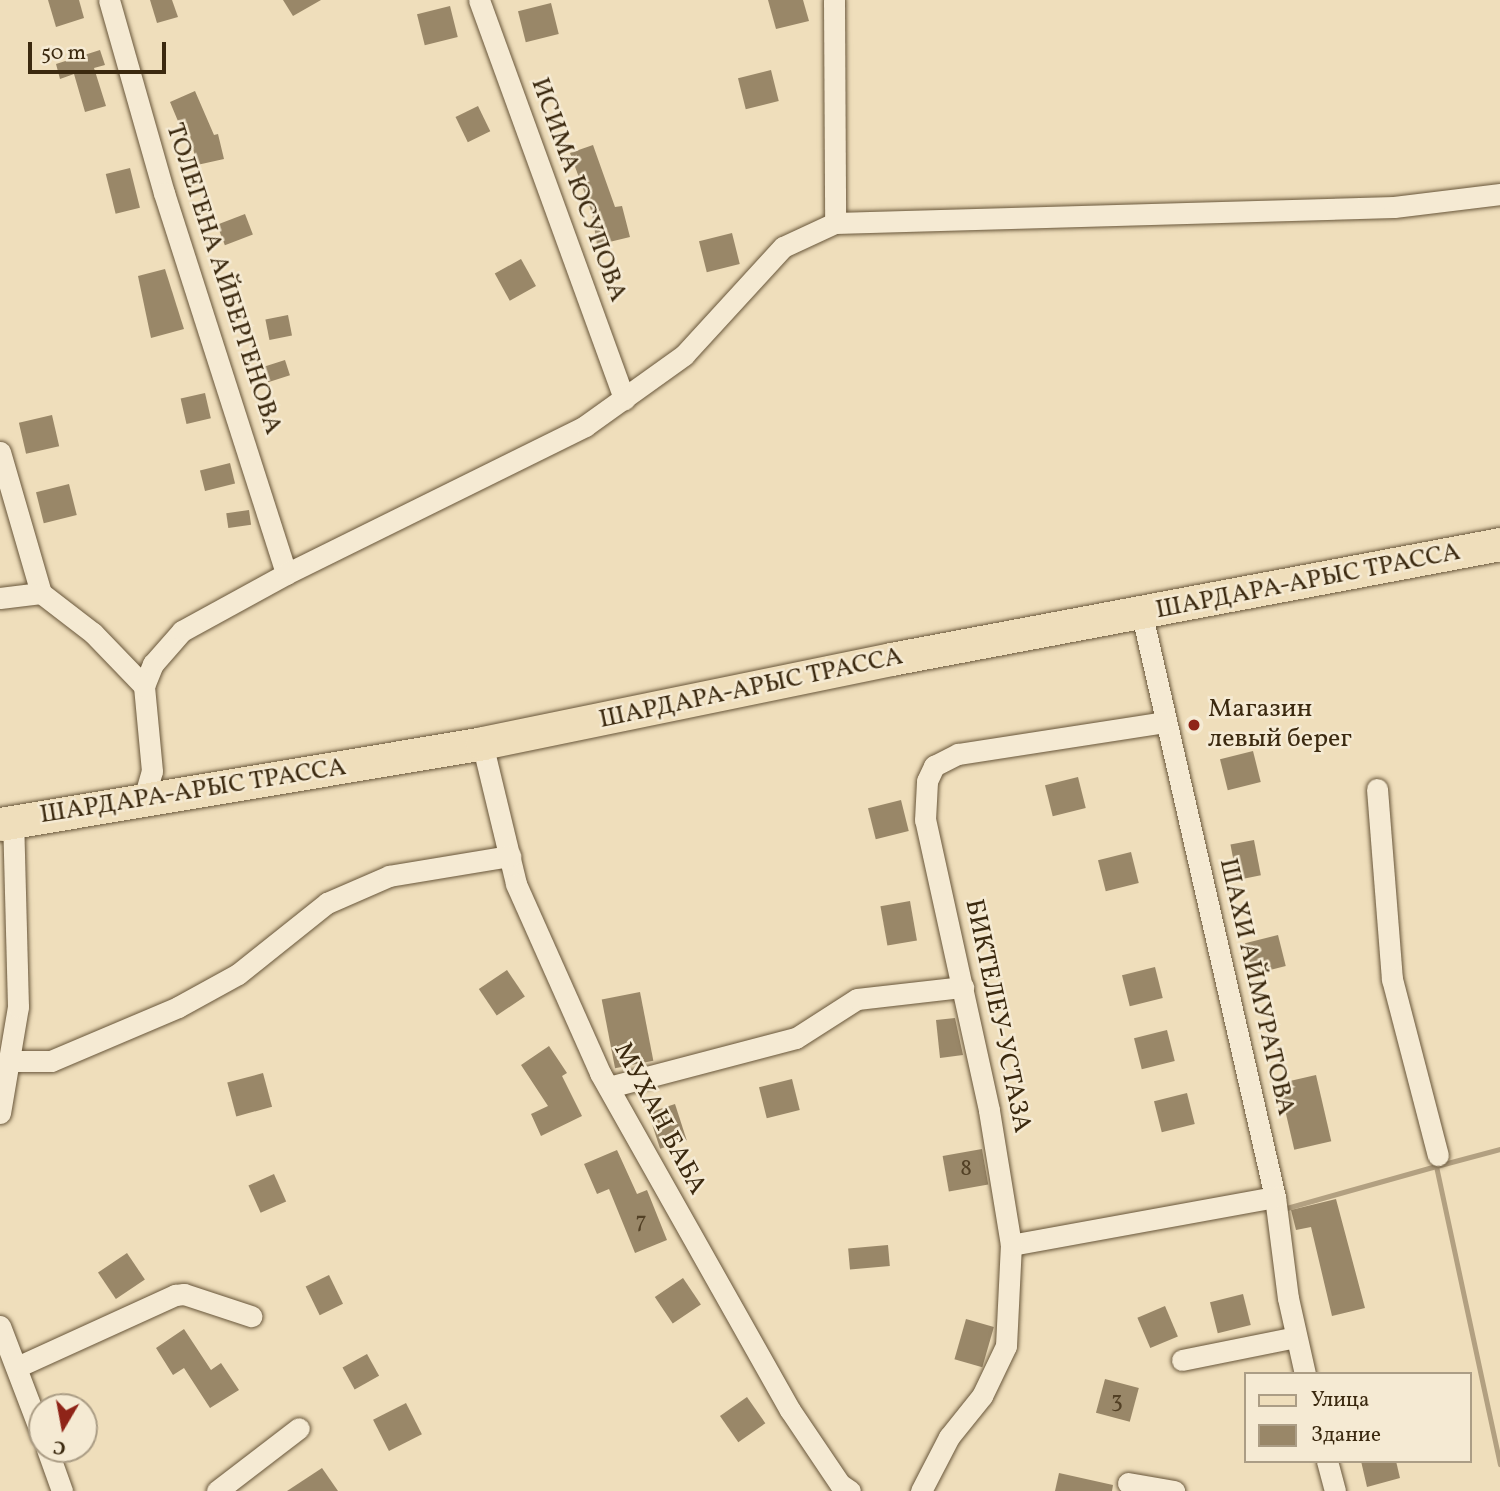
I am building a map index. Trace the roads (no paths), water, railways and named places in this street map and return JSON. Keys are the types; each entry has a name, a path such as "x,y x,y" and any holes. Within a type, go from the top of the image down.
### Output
{"main road":[{"name":"ШАРДАРА-АРЫС ТРАССА","path":"7,823 482,743 891,659 1142,615 1500,544"}],"street":[{"name":"ТОЛЕГЕНА АЙБЕРГЕНОВА","path":"109,0 164,193 286,574"},
{"name":"ИСИМА ЮСУПОВА","path":"479,0 624,399"},
{"path":"834,0 835,223"},
{"path":"143,802 152,771 144,686 153,664 182,631 286,574 585,426 684,355 783,247 835,223 1394,207 1500,194"},
{"path":"0,452 41,593 93,633 144,686"},
{"path":"0,598 41,593"},
{"name":"ШАХИ АЙМУРАТОВА","path":"1142,615 1164,722 1275,1197 1296,1337 1305,1372"},
{"name":"БИКТЕЛЕУ-УСТАЗА","path":"921,1491 949,1437 982,1396 1006,1346 1011,1245 963,986 925,820 927,781 934,766 958,754 1164,722"},
{"name":"МУХАН БАБА","path":"482,743 516,884 609,1087 790,1410 840,1484 849,1491"},
{"path":"1377,789 1392,979 1438,1154"},
{"path":"0,1113 18,1007 7,823"},
{"path":"9,1061 51,1061 178,1007 238,974 327,903 389,876 510,856"},
{"path":"609,1087 796,1038 857,999 963,986"},
{"path":"1011,1245 1275,1197"},
{"path":"17,1367 175,1295 184,1294 251,1316"},
{"path":"0,1326 28,1397"},
{"path":"1182,1360 1296,1337"},
{"path":"217,1491 299,1428"},
{"path":"52,1463 62,1491"},
{"path":"1328,1463 1335,1491"},
{"path":"1128,1483 1174,1491"}],"waterway":[{"path":"1500,1149 1436,1166 1500,1464"},
{"path":"1283,1209 1436,1166"}],"place":[{"name":"Магазин левый берег","path":"1194,725"}]}
